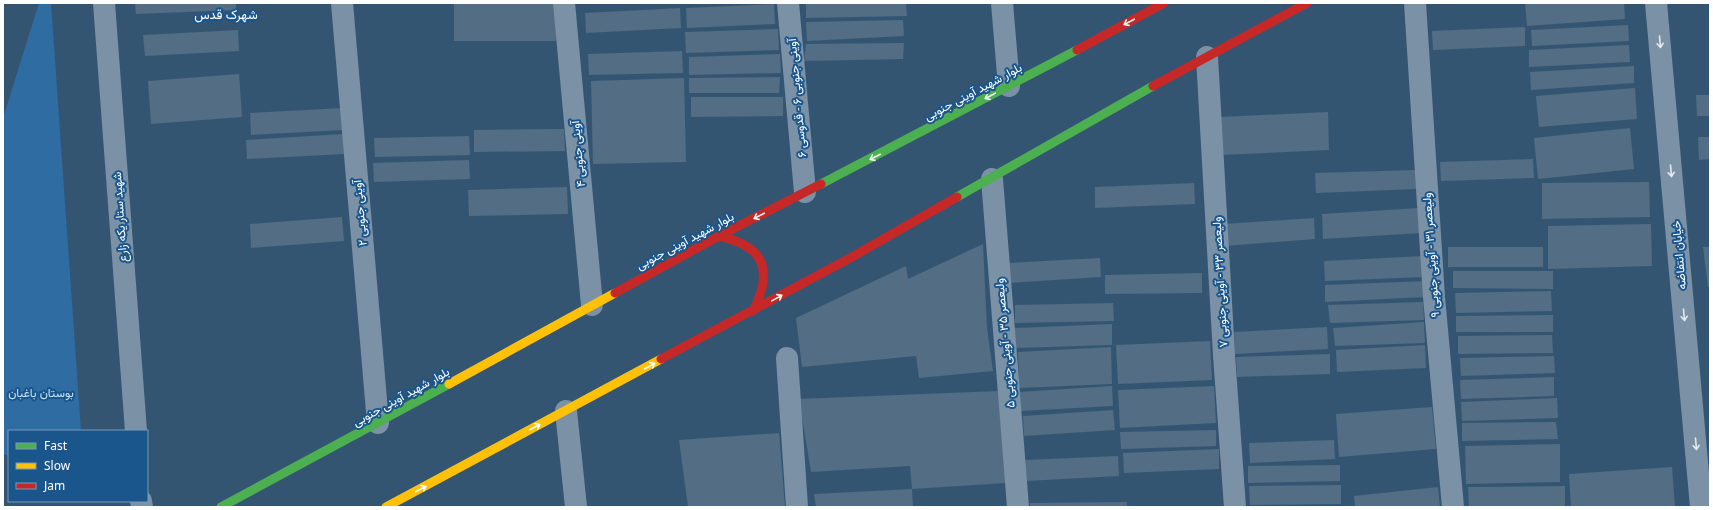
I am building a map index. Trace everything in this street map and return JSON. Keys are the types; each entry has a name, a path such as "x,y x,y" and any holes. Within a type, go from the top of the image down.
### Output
{"main road":[{"name":"بلوار شهید آوینی جنوبی","path":"221,507 378,423 719,236 876,157 1164,3"},
{"path":"386,507 753,311 992,179 1207,57 1307,3"},
{"path":"719,236 733,238 746,245 757,256 763,269 763,291 761,298 753,311"}],"street":[{"name":"شهید ستار یکه زارع","path":"104,3 136,430"},
{"name":"آوینی جنوبی ۲","path":"342,3 378,423"},
{"name":"آوینی جنوبی ۴","path":"564,3 592,305"},
{"name":"آوینی جنوبی ۶ - قدوسی ۶","path":"788,3 805,192"},
{"path":"1002,3 1009,86"},
{"name":"ولیعصر ۳۱ - آوینی جنوبی ۹","path":"1415,3 1434,297 1453,507"},
{"name":"خیابان انتفاضه","path":"1656,3 1701,507"},
{"name":"ولیعصر ۳۳ - آوینی جنوبی ۷","path":"1207,57 1224,355 1235,507"},
{"name":"ولیعصر ۳۵ - آوینی جنوبی ۵","path":"992,179 1018,507"},
{"path":"787,358 797,507"},
{"path":"566,411 576,507"}],"green space":[{"name":"بوستان باغبان","path":"39,3 51,3 81,430 8,430 8,456 3,454 3,118"}],"building":[{"path":"135,3 236,3 236,10 136,14"},
{"path":"454,3 556,3 556,41 454,41"},
{"path":"806,3 906,3 907,16 806,18"},
{"path":"1525,3 1624,3 1625,19 1527,26"},
{"path":"774,4 775,24 687,28 686,8"},
{"path":"680,8 681,28 586,33 585,13"},
{"path":"903,20 904,36 807,41 806,22"},
{"path":"1628,25 1629,41 1532,46 1531,30"},
{"path":"1525,27 1525,46 1433,50 1432,31"},
{"path":"778,29 779,50 686,53 685,32"},
{"path":"238,30 239,51 145,56 143,35"},
{"path":"904,43 903,59 804,61 806,44"},
{"path":"1629,45 1630,62 1529,67 1529,50"},
{"path":"682,51 683,73 589,75 588,54"},
{"path":"780,54 781,73 689,75 689,57"},
{"path":"1634,66 1634,83 1531,90 1530,72"},
{"path":"239,74 242,117 151,124 148,81"},
{"path":"780,77 779,93 689,93 689,78"},
{"path":"684,78 686,162 593,164 591,81"},
{"path":"1635,88 1637,119 1539,127 1536,96"},
{"path":"1696,95 1710,95 1710,116 1697,116"},
{"path":"691,97 783,97 783,116 691,117"},
{"path":"343,108 344,130 251,135 250,113"},
{"path":"1328,112 1329,150 1221,155 1220,117"},
{"path":"1630,128 1634,169 1538,179 1534,138"},
{"path":"564,129 565,151 474,152 474,130"},
{"path":"343,134 344,154 247,159 246,140"},
{"path":"469,136 470,155 375,157 374,138"},
{"path":"1698,137 1710,137 1710,159 1699,160"},
{"path":"1533,159 1534,178 1441,181 1440,162"},
{"path":"469,160 470,179 374,182 373,163"},
{"path":"1416,170 1417,189 1316,193 1315,173"},
{"path":"1649,182 1650,217 1542,219 1542,183"},
{"path":"1194,183 1195,204 1095,208 1095,187"},
{"path":"567,187 568,214 469,216 468,190"},
{"path":"1419,208 1420,233 1323,239 1322,214"},
{"path":"342,217 344,241 251,248 250,224"},
{"path":"1314,218 1315,239 1225,246 1224,224"},
{"path":"1651,224 1652,266 1548,269 1548,226"},
{"path":"983,244 987,328 993,371 919,378 916,356 802,367 796,318 906,266 908,279"},
{"path":"1448,247 1543,247 1543,267 1448,267"},
{"path":"1703,247 1710,247 1710,287 1708,287"},
{"path":"1424,256 1425,277 1325,281 1324,261"},
{"path":"1100,258 1101,277 1010,283 1009,263"},
{"path":"1453,271 1553,271 1553,289 1453,288"},
{"path":"1202,273 1202,293 1105,294 1105,275"},
{"path":"1425,281 1425,297 1325,302 1325,285"},
{"path":"1551,291 1552,311 1456,313 1455,293"},
{"path":"1423,302 1424,320 1330,323 1328,305"},
{"path":"1113,303 1114,321 1015,323 1015,305"},
{"path":"1553,315 1553,332 1456,332 1456,316"},
{"path":"1424,322 1425,343 1335,346 1333,328"},
{"path":"1112,324 1112,345 1014,348 1013,328"},
{"path":"1327,327 1328,349 1235,354 1234,332"},
{"path":"1552,335 1553,353 1458,354 1458,336"},
{"path":"1210,341 1212,380 1118,384 1116,345"},
{"path":"1425,345 1426,368 1337,372 1336,350"},
{"path":"1111,347 1112,384 1019,388 1018,352"},
{"path":"1330,354 1330,374 1237,377 1236,357"},
{"path":"1554,356 1555,373 1461,376 1460,358"},
{"path":"1554,377 1554,396 1461,399 1460,380"},
{"path":"1112,386 1113,406 1021,411 1019,392"},
{"path":"1214,386 1216,423 1120,428 1118,390"},
{"path":"998,391 1006,483 912,489 910,466 811,472 799,399"},
{"path":"1557,398 1558,418 1462,421 1461,402"},
{"path":"1432,407 1436,449 1339,457 1336,414"},
{"path":"1113,410 1115,430 1024,436 1023,416"},
{"path":"1556,422 1558,439 1462,441 1462,423"},
{"path":"1216,430 1216,446 1121,449 1120,432"},
{"path":"779,433 785,507 688,507 679,440"},
{"path":"1334,440 1335,459 1250,463 1249,443"},
{"path":"1560,444 1560,482 1466,484 1465,446"},
{"path":"1219,449 1219,469 1124,473 1123,453"},
{"path":"1118,456 1119,476 1026,481 1025,460"},
{"path":"1340,465 1340,481 1248,483 1248,466"},
{"path":"1672,467 1675,507 1571,507 1569,474"},
{"path":"1341,485 1341,504 1250,505 1249,486"},
{"path":"1565,486 1565,507 1469,507 1468,487"},
{"path":"1438,487 1440,507 1355,507 1354,496"},
{"path":"912,489 913,507 816,507 814,494"},
{"path":"1127,502 1127,507 1030,507 1030,503"}],"traffic: fast":[{"path":"821,184 1077,50"},
{"path":"957,197 1153,86"},
{"path":"221,507 449,384"}],"traffic: slow":[{"path":"449,384 615,293"},
{"path":"386,507 661,359"}],"traffic: jam":[{"path":"1077,50 1164,3"},
{"path":"1153,86 1307,3"},
{"path":"615,293 719,236 821,184"},
{"path":"661,359 852,257 957,197"},
{"path":"719,236 734,240 746,246 755,253 761,262 763,283 753,311"}],"district":[{"name":"شهرک قدس","path":"226,14"}]}
